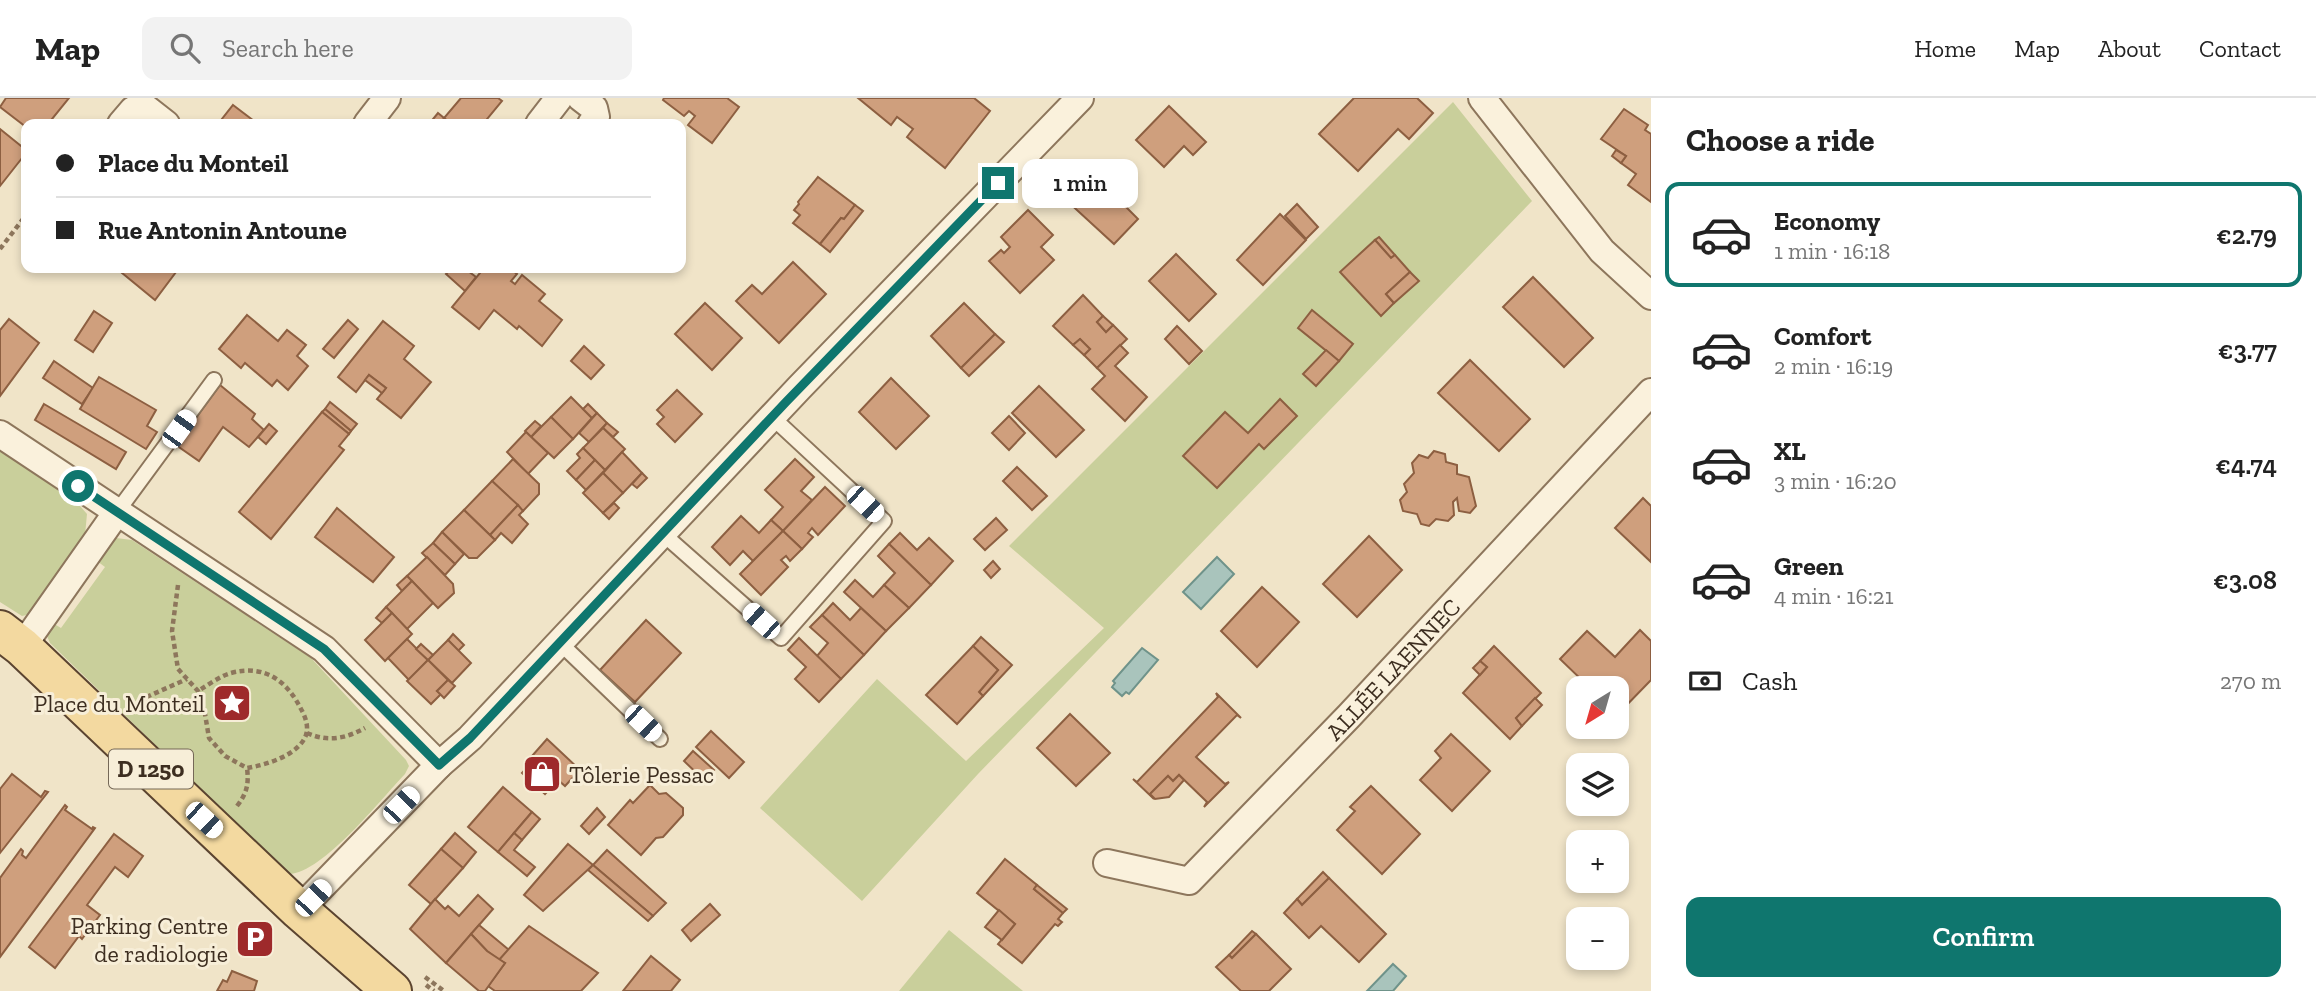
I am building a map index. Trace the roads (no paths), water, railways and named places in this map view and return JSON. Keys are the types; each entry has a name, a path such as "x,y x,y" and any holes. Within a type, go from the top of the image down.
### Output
{"main road":[{"name":"D 1250","path":"11,638 299,911 392,991"}],"street":[{"path":"371,119 387,98"},
{"path":"543,119 559,98"},
{"path":"581,98 594,108 595,119"},
{"path":"299,911 439,765 470,738 772,417 1080,98"},
{"path":"1482,98 1602,251 1651,296"},
{"path":"125,119 133,110 144,106 160,119"},
{"name":"ALLÉE LAENNEC","path":"1107,863 1189,881 1349,716 1651,392"},
{"path":"0,434 324,649 439,765"},
{"path":"11,638 117,512"}],"lane":[{"path":"117,512 214,380"},
{"path":"662,533 781,638 884,522 772,417"},
{"path":"559,642 660,739"}],"water":[{"path":"1217,557 1234,574 1201,609 1183,592"},
{"path":"1142,648 1158,660 1129,694 1126,692 1122,696 1112,687 1115,683 1113,681"},
{"path":"1393,964 1406,976 1393,991 1367,991"}],"place":[{"name":"Place du Monteil","path":"232,703"},
{"name":"Tôlerie Pessac","path":"542,774"},
{"name":"Parking Centre de radiologie","path":"255,939"}]}
